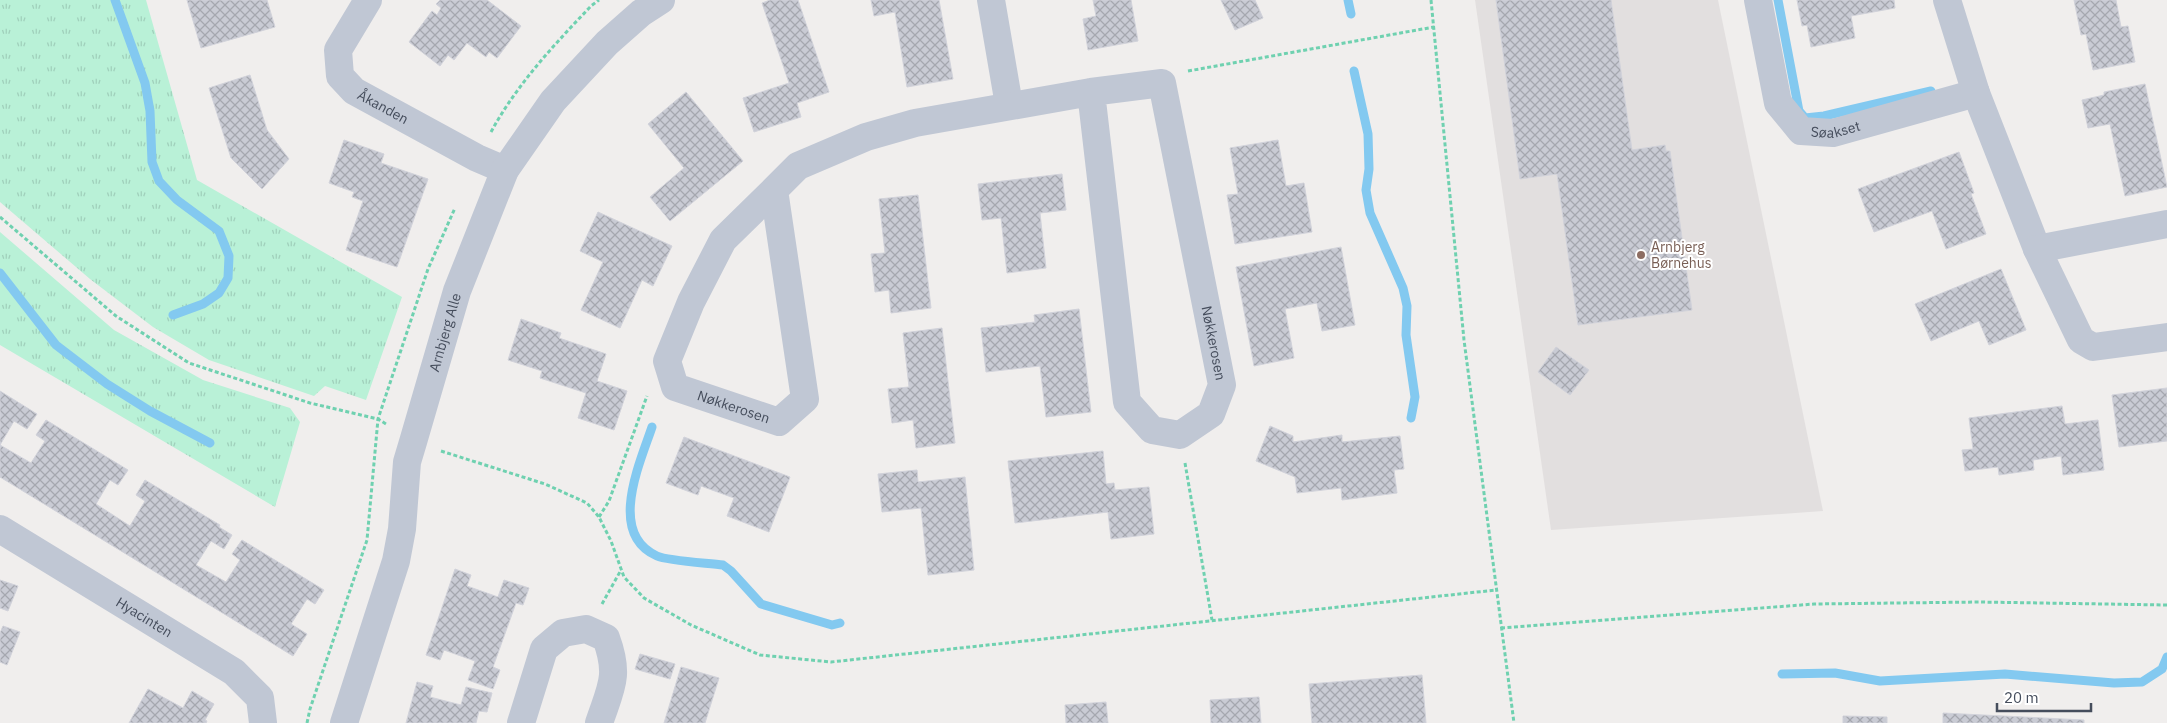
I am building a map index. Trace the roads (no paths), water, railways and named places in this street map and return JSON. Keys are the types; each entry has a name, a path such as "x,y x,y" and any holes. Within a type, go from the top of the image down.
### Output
{"street":[{"name":"Åkanden","path":"368,0 338,50 340,76 354,92 477,158 505,170"},
{"name":"Arnbjerg Alle","path":"344,723 396,561 402,529 407,462 457,291 505,170 553,101 607,43 641,13 661,0"},
{"path":"991,0 1009,105"},
{"name":"Søakset","path":"1758,0 1778,103 1801,131 1833,133 1976,94"},
{"path":"1947,0 1976,94 2037,249 2081,340 2093,347 2167,337"},
{"name":"Nøkkerosen","path":"1162,83 1222,385 1211,414 1180,435 1152,430 1127,402 1091,92 1162,83"},
{"path":"774,190 798,166 866,137 915,123 1091,92"},
{"name":"Nøkkerosen","path":"774,190 805,399 779,422 675,387 667,361 691,302 723,240 774,190"},
{"path":"2037,249 2167,224"},
{"name":"Hyacinten","path":"0,529 234,672 260,698 263,723"},
{"path":"522,723 544,649 563,633 586,629 606,638 613,656 614,678 599,723"}],"waterway":[{"path":"115,0 145,83 150,111 152,162 159,181 177,200 219,231 229,256 228,278 219,293 203,304 173,315"},
{"path":"1348,0 1351,14"},
{"path":"1778,0 1799,111 1805,118 1824,116 1931,91"},
{"path":"1354,71 1368,134 1369,169 1366,190 1370,213 1403,288 1407,306 1406,335 1415,397 1411,418"},
{"path":"0,273 56,345 107,384 150,411 210,443"},
{"path":"652,427 635,478 631,497 630,515 633,532 642,546 662,558 723,565 731,571 761,604 832,625 840,623"},
{"path":"1782,674 1835,673 1880,681 2005,674 2114,683 2142,682 2162,669 2167,657"}],"place":[{"name":"Arnbjerg Børnehus","path":"1641,255"}]}
